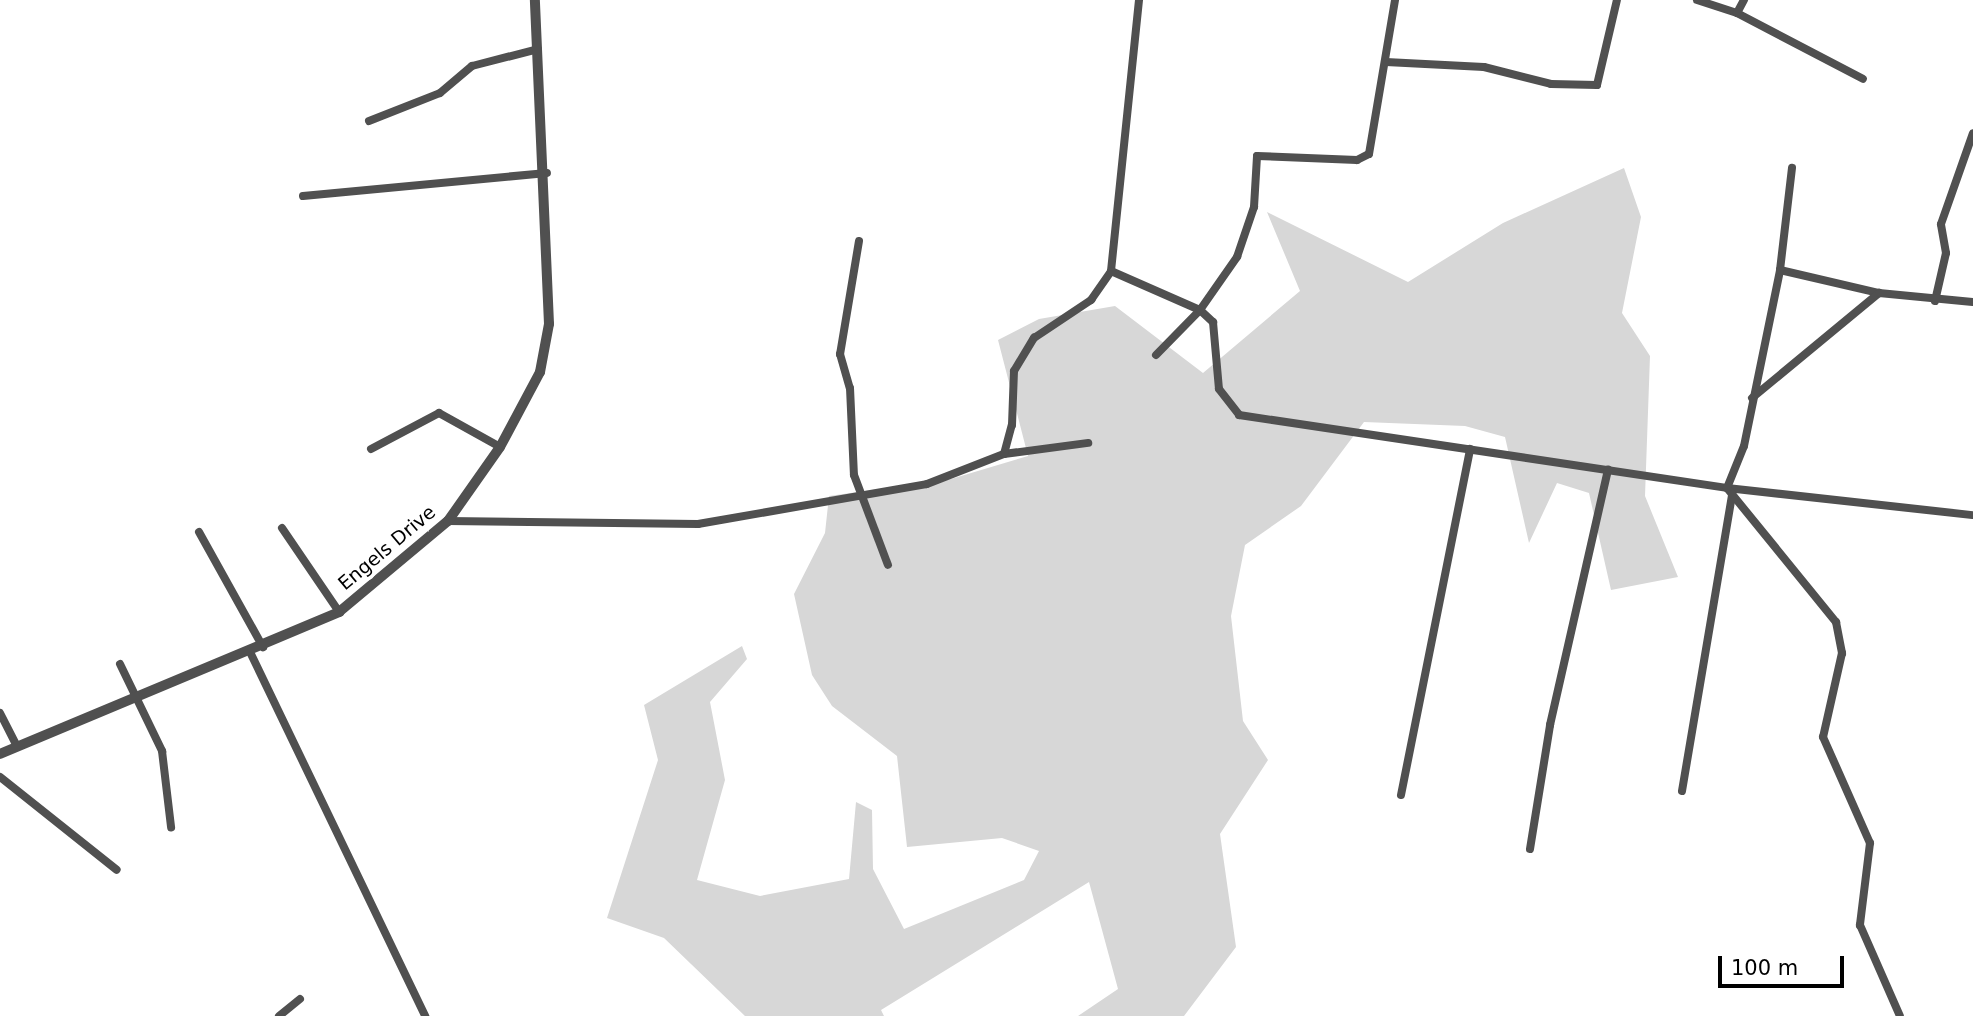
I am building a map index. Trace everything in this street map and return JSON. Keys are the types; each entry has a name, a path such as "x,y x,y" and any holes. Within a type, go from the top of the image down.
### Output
{"street":[{"name":"Engels Drive","path":"0,754 251,654 339,612 448,521 500,447 540,372 549,324 547,173 535,0"},
{"path":"1003,454 1020,360 1034,338 1091,300 1111,271 1139,0"},
{"path":"1156,355 1200,310 1237,257 1254,207 1257,156 1357,160 1369,154 1395,0"},
{"path":"1386,62 1484,67 1551,84 1597,85 1617,0"},
{"path":"1697,0 1737,13 1863,79"},
{"path":"1737,13 1744,0"},
{"path":"369,121 440,93 472,66 538,49"},
{"path":"1936,302 1945,253 1941,224 1973,133"},
{"path":"1682,791 1729,491 1744,446 1780,270 1792,168"},
{"path":"303,196 547,173"},
{"path":"859,241 840,354 849,387 855,475 865,494 888,565"},
{"path":"1780,270 1879,293 1936,302 1973,302"},
{"path":"1111,271 1200,310 1213,322 1220,389 1239,415 1608,470 1729,491 1973,514"},
{"path":"1752,398 1879,293"},
{"path":"371,449 439,413 500,447"},
{"path":"448,521 698,524 927,484 1003,454 1088,443"},
{"path":"1401,795 1470,449"},
{"path":"1530,849 1550,725 1608,470"},
{"path":"1729,491 1836,622 1842,653 1823,737 1870,843 1860,925 1900,1016"},
{"path":"282,528 339,612"},
{"path":"200,532 263,647"},
{"path":"251,654 425,1016"},
{"path":"120,664 140,697 162,751 172,827"},
{"path":"0,713 18,747"},
{"path":"0,777 117,870"},
{"path":"279,1016 300,999"}],"shaded area":[{"path":"1624,168 1641,217 1622,313 1650,356 1645,496 1678,577 1611,590 1589,493 1557,483 1529,543 1505,437 1465,426 1364,422 1301,506 1245,545 1231,616 1243,721 1268,760 1220,834 1236,947 1184,1016 1078,1016 1118,989 1089,882 881,1010 884,1016 745,1016 664,938 607,918 658,760 644,705 742,646 747,659 710,702 725,780 697,880 760,896 849,879 856,802 872,810 873,869 904,929 1024,880 1039,851 1002,838 907,847 897,756 832,706 812,675 794,594 825,533 829,496 951,479 1028,456 998,340 1039,319 1115,306 1203,373 1300,291 1267,212 1408,282 1503,223"}]}
